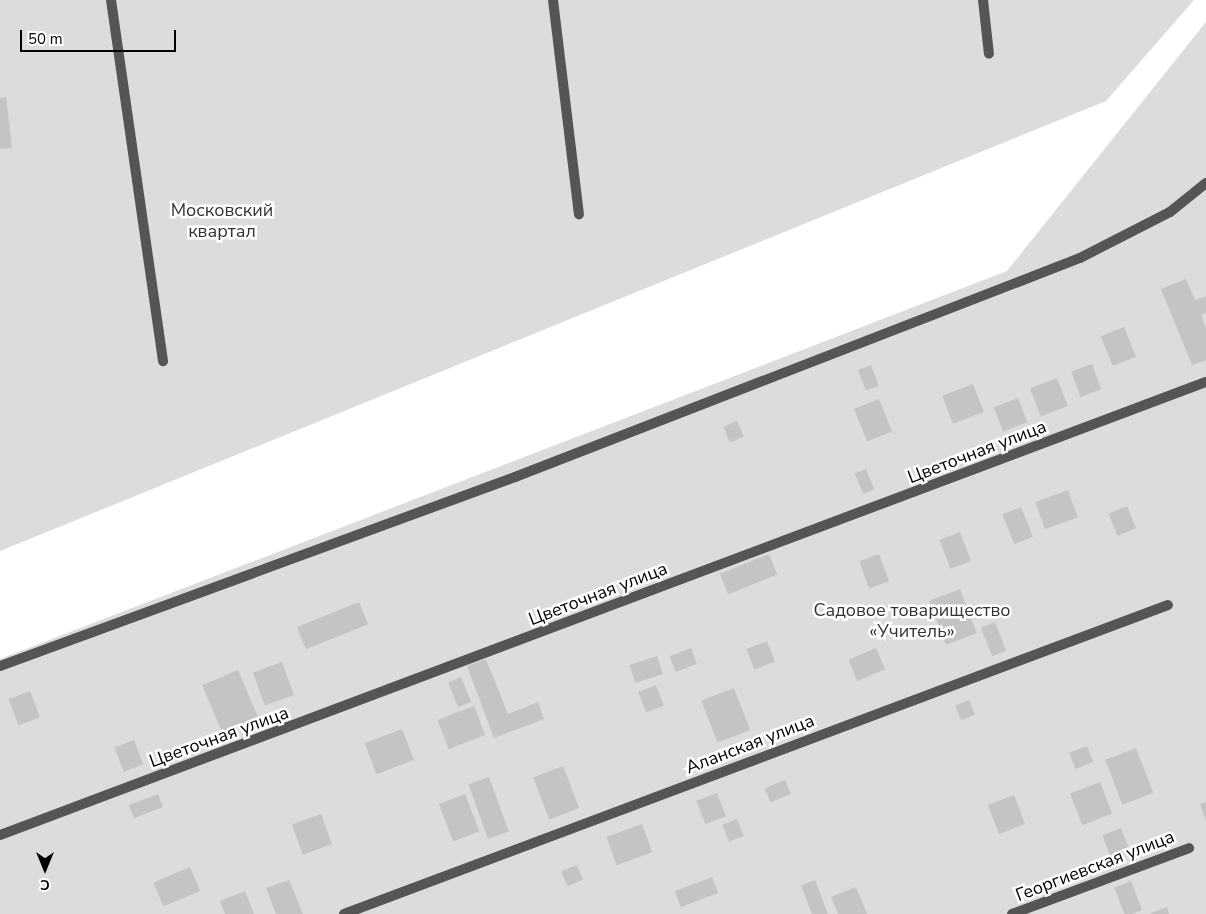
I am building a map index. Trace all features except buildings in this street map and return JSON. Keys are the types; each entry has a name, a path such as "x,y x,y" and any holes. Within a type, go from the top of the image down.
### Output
{"street":[{"path":"110,0 163,361"},
{"path":"553,0 579,214"},
{"path":"983,0 989,54"},
{"path":"0,666 506,480 1080,258 1170,212 1206,183"},
{"name":"Цветочная улица","path":"0,835 1206,382"},
{"name":"Аланская улица","path":"344,914 1168,605"},
{"name":"Георгиевская улица","path":"1012,914 1189,848"}],"green space":[{"name":"Московский квартал","path":"0,0 1194,0 1106,101 0,551"},
{"name":"Садовое товарищество «Учитель»","path":"1206,22 1206,914 0,914 0,659 1007,271"}]}
